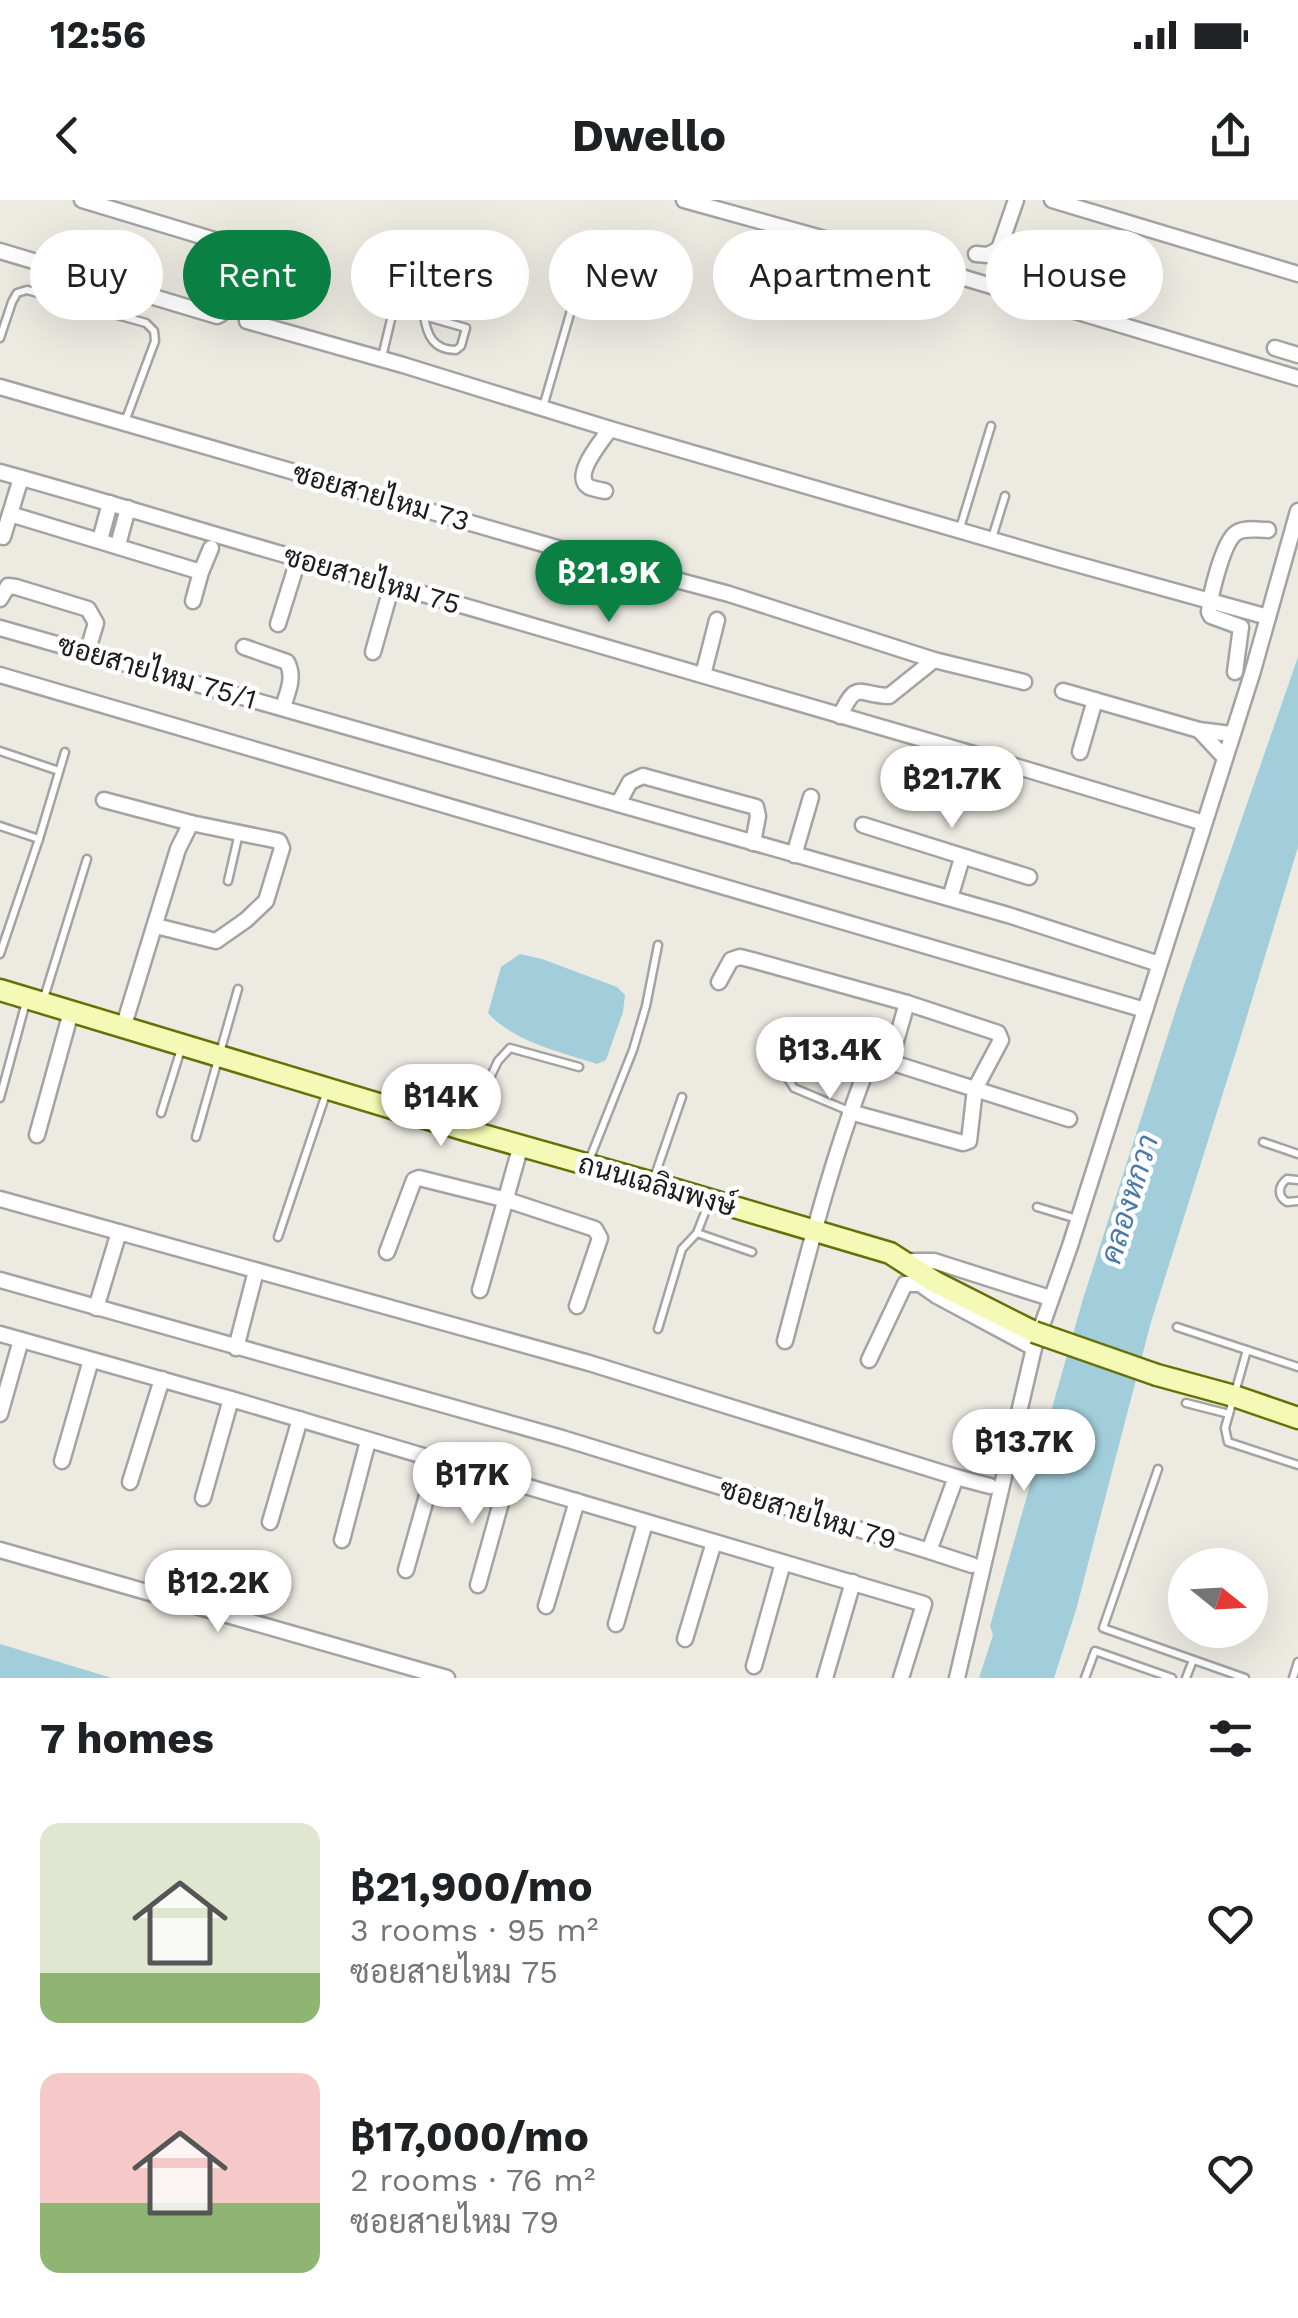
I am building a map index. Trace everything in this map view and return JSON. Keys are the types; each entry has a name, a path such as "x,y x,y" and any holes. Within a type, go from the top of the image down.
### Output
{"main road":[{"name":"ถนนเฉลิมพงษ์","path":"0,990 896,1257 1034,1340 1157,1375 1232,1405 1298,1418"}],"street":[{"path":"0,251 217,316 222,314 236,258 231,244 82,200"},
{"path":"684,200 948,273 1298,378"},
{"path":"976,254 988,255 999,249 1016,200"},
{"path":"1052,200 1298,274"},
{"path":"247,322 1268,617"},
{"path":"1274,348 1298,355"},
{"name":"ซอยสายไหม 73","path":"0,385 571,552 729,594 934,660 1024,682"},
{"path":"606,491 589,486 582,476 610,429"},
{"name":"ซอยสายไหม 75","path":"0,472 1204,823"},
{"path":"4,537 21,478"},
{"path":"100,540 110,503"},
{"path":"118,545 128,508"},
{"path":"957,1678 1034,1340 1078,1220 1145,1010 1298,511"},
{"path":"10,514 201,572"},
{"path":"1235,672 1241,626 1212,616 1208,612 1210,601 1228,540 1246,529 1268,530"},
{"path":"193,601 211,548"},
{"path":"278,624 298,560"},
{"path":"373,652 392,585"},
{"path":"0,599 8,586 16,586 88,609 96,623 87,653"},
{"path":"703,675 717,620"},
{"name":"ซอยสายไหม 75/1","path":"0,628 950,898 1159,964"},
{"path":"244,647 287,662 292,679 283,707"},
{"path":"840,716 855,692 889,696 934,660"},
{"path":"0,675 1145,1010"},
{"path":"1062,691 1199,730 1232,734"},
{"path":"1080,752 1096,700"},
{"path":"1199,730 1225,758"},
{"path":"618,804 630,782 642,776 741,803 756,808 753,843"},
{"path":"794,854 811,797"},
{"path":"104,800 279,841 282,848 266,901 216,941 156,926"},
{"path":"123,1028 178,850 191,823"},
{"path":"862,826 1029,877"},
{"path":"950,898 962,858"},
{"path":"719,982 731,960 740,958 908,1002 998,1033 1001,1040 976,1090 969,1140 963,1143 850,1112"},
{"path":"890,1062 908,1002"},
{"path":"38,1135 71,1012"},
{"path":"785,1341 850,1112 871,1058 1069,1119"},
{"path":"480,1290 521,1145"},
{"path":"387,1252 414,1180 419,1178 507,1200 595,1228 599,1233 577,1306"},
{"path":"0,1198 589,1364 990,1486"},
{"path":"96,1308 118,1232"},
{"path":"1034,1340 937,1296 896,1268 896,1257 934,1261 1050,1298"},
{"path":"236,1348 256,1272"},
{"name":"ซอยสายไหม 79","path":"0,1280 562,1438 929,1551 956,1477"},
{"path":"870,1360 905,1284 920,1284"},
{"path":"0,1334 924,1604 901,1678"},
{"path":"0,1414 21,1340"},
{"path":"62,1461 91,1360"},
{"path":"130,1482 162,1379"},
{"path":"203,1498 231,1399"},
{"path":"270,1522 300,1419"},
{"path":"342,1540 368,1441"},
{"path":"406,1570 437,1460"},
{"path":"478,1585 508,1481"},
{"path":"546,1606 577,1501"},
{"path":"616,1624 646,1523"},
{"path":"685,1639 714,1542"},
{"path":"0,1550 447,1678"},
{"path":"929,1551 972,1564"},
{"path":"754,1666 783,1563"},
{"path":"825,1678 854,1582"}],"lane":[{"path":"0,338 12,302 18,293 27,290 146,323 154,331 155,341 124,421"},
{"path":"424,316 466,328 461,346 446,350 434,343 427,333 424,316"},
{"path":"382,358 390,320"},
{"path":"542,408 568,320"},
{"path":"960,529 991,426"},
{"path":"992,539 1005,496"},
{"path":"0,750 59,770"},
{"path":"0,954 65,752"},
{"path":"0,826 39,839"},
{"path":"228,880 240,832"},
{"path":"0,1098 87,859"},
{"path":"588,1164 632,1050 646,1006 658,945"},
{"path":"196,1137 238,989"},
{"path":"801,1034 787,1077 790,1084 850,1112"},
{"path":"161,1113 182,1045"},
{"path":"465,1130 498,1061 510,1048 580,1067"},
{"path":"278,1237 327,1089"},
{"path":"653,1182 682,1098"},
{"path":"1263,1142 1298,1154"},
{"path":"1298,1180 1287,1179 1280,1191 1283,1200 1298,1201"},
{"path":"658,1329 682,1249 697,1233 710,1200"},
{"path":"1037,1207 1078,1220"},
{"path":"697,1233 752,1252"},
{"path":"1176,1328 1298,1367"},
{"path":"1248,1350 1225,1428 1228,1442 1298,1465"},
{"path":"1186,1403 1232,1405"},
{"path":"1158,1469 1104,1628 1244,1678"},
{"path":"1085,1678 1095,1651 1172,1678"},
{"path":"1186,1678 1192,1660"},
{"path":"1293,1678 1298,1662"}],"water":[{"name":"คลองหกวา","path":"1298,657 1298,847 1151,1322 1076,1610 1054,1678 979,1678 993,1635 990,1626 1083,1299 1182,991"},
{"path":"520,954 617,987 625,995 606,1060 597,1064 539,1045 511,1032 488,1013 501,967"},
{"path":"0,1644 112,1678 0,1678"}]}
